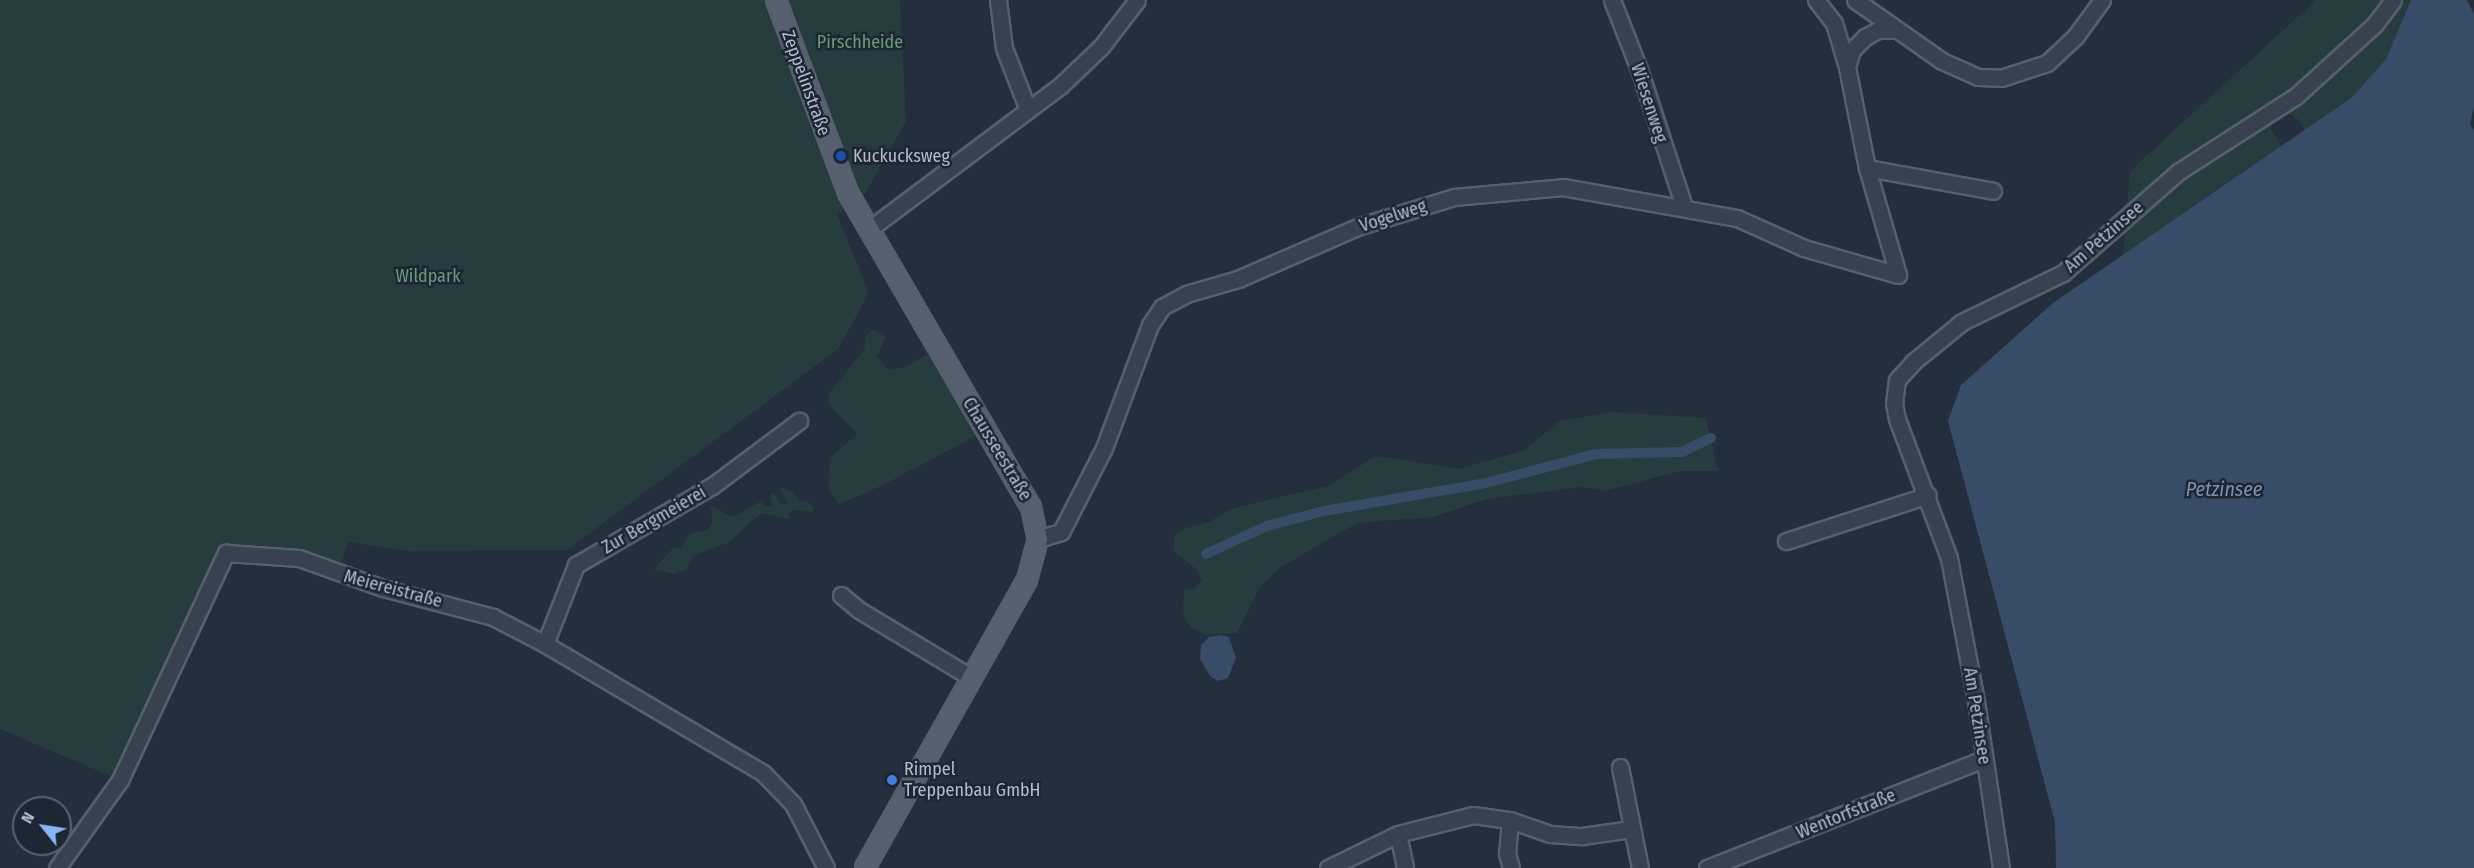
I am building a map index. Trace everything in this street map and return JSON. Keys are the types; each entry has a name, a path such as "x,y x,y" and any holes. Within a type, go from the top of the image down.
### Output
{"main road":[{"name":"Zeppelinstraße","path":"776,0 823,132 848,193 868,230"},
{"name":"Chausseestraße","path":"866,868 1027,580 1038,539 1031,507 868,230"}],"street":[{"path":"998,0 1004,48 1028,110"},
{"path":"868,230 1060,86 1101,47 1137,0"},
{"name":"Wiesenweg","path":"1612,0 1640,72 1684,207"},
{"path":"1816,0 1834,23 1847,67 1867,168 1993,191"},
{"path":"1855,0 1942,61 1978,77 2001,78 2047,63 2076,37 2102,0"},
{"name":"Am Petzinsee","path":"2001,868 1949,558 1894,404 1897,381 1904,370 1962,321 2063,273 2178,172 2296,96 2375,24 2393,0"},
{"path":"1847,67 1852,50 1865,37 1878,30 1896,30"},
{"name":"Vogelweg","path":"1038,539 1061,532 1104,448 1149,325 1162,307 1186,294 1238,279 1360,226 1454,197 1563,187 1737,218 1804,248 1898,275 1867,168"},
{"name":"Zur Bergmeierei","path":"545,644 576,565 712,486 799,421"},
{"path":"1786,541 1928,495"},
{"name":"Meiereistraße","path":"57,868 120,780 226,553 299,558 383,588 493,617 545,644 763,773 793,804 826,868"},
{"path":"841,595 859,610 972,678"},
{"name":"Wentorfstraße","path":"1707,868 1984,759"},
{"path":"1620,767 1640,868"},
{"path":"1328,868 1398,834 1473,815 1510,820 1550,834 1582,836 1632,829"},
{"path":"1510,820 1507,853 1511,868"},
{"path":"1398,834 1405,868"}],"green space":[{"name":"Wildpark","path":"0,0 900,0 906,121 866,192 837,215 868,290 863,304 838,349 567,550 408,551 348,542 338,574 299,558 226,553 120,780 0,729"},
{"path":"2316,0 2411,0 2386,59 2351,98 2306,132 2298,119 2286,112 2273,121 2271,129 2282,147 2263,184 2123,256 2130,171"},
{"path":"872,330 883,333 885,338 877,356 888,370 906,367 927,354 976,432 974,437 883,485 840,504 829,491 830,458 857,434 829,405 829,393 864,350 866,336"},
{"path":"1613,412 1706,418 1718,471 1679,471 1606,491 1583,487 1486,499 1433,517 1357,523 1279,568 1259,588 1237,633 1205,635 1191,627 1183,615 1184,591 1195,588 1202,580 1196,569 1174,551 1174,535 1186,528 1209,522 1230,509 1328,486 1376,456 1459,469 1525,450 1559,421"},
{"path":"779,487 792,491 800,502 807,501 814,508 812,512 794,510 788,513 790,519 761,513 729,542 693,556 687,569 673,574 654,569 673,548 681,548 690,533 708,530 713,521 709,505 733,517 763,500 764,506 773,506 769,496 774,492 780,504 788,504"}],"water":[{"name":"Petzinsee","path":"2411,0 2467,0 2474,14 2474,107 2470,124 2474,130 2474,868 2056,868 2055,822 1948,421 1961,385 2053,303 2351,98 2386,59"},
{"path":"1221,635 1229,637 1236,658 1228,678 1218,681 1211,677 1200,659 1201,645 1209,637"}],"waterway":[{"path":"1206,554 1267,526 1324,511 1486,483 1596,454 1682,452 1711,438"}],"place":[{"name":"Kuckucksweg","path":"841,156"},
{"name":"Rimpel Treppenbau GmbH","path":"892,780"}],"park label":[{"name":"Pirschheide","path":"860,42"}]}
